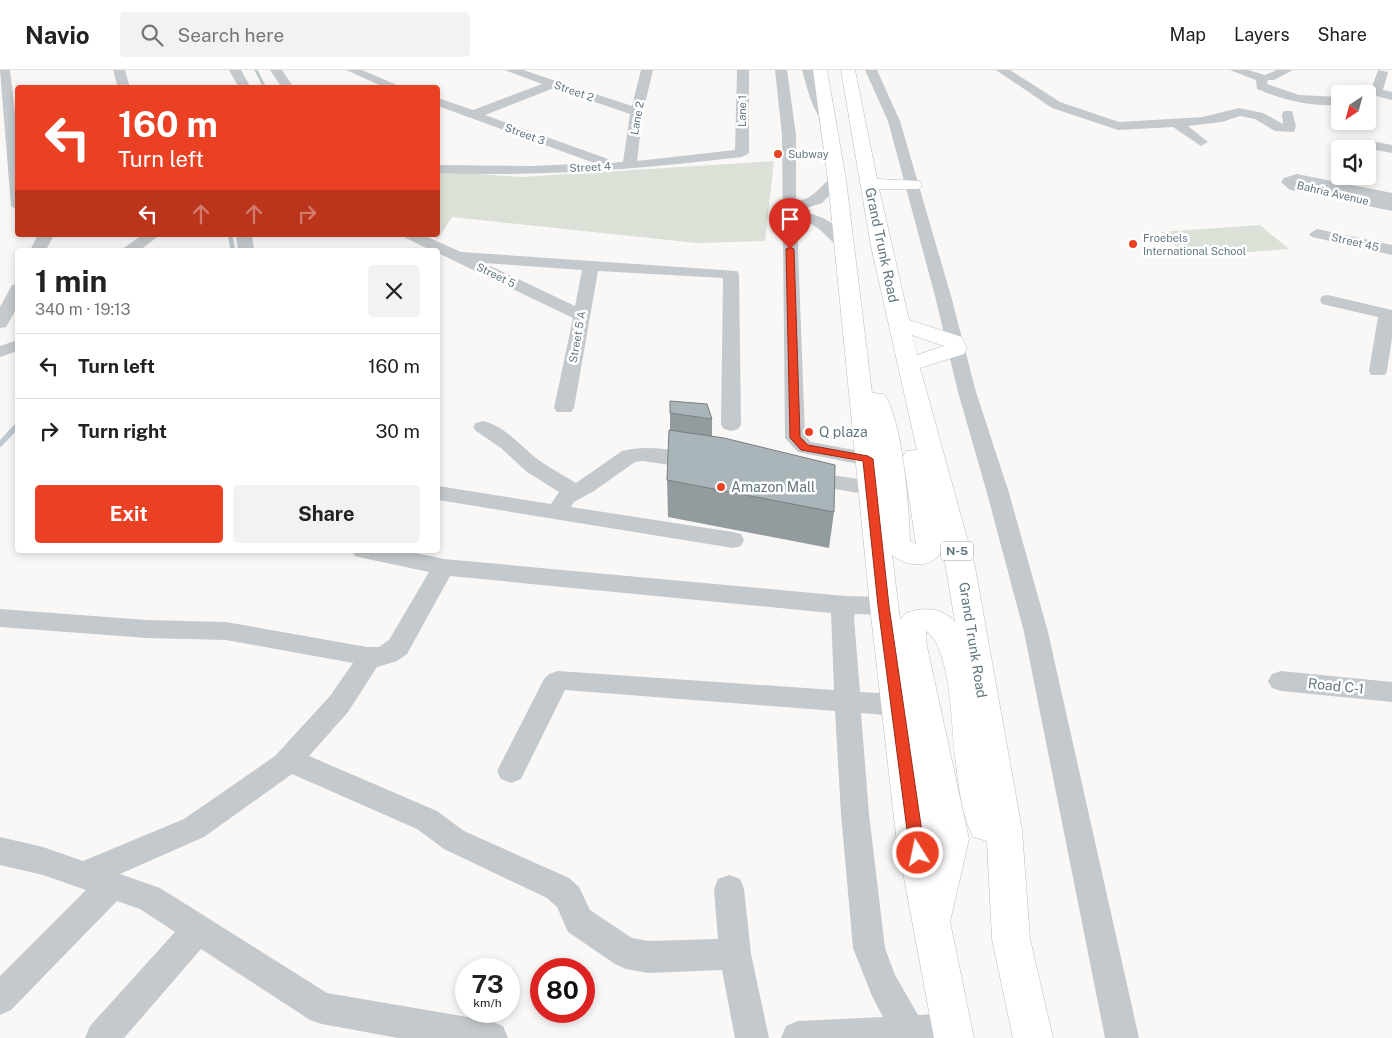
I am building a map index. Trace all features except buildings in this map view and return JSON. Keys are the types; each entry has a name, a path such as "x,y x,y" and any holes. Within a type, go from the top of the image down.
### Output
{"highway":[{"path":"820,70 837,180 884,606 914,835 953,1034"},
{"name":"Grand Trunk Road","path":"848,70 881,246 916,398 961,568 1004,830 1011,939 1033,1038"},
{"path":"870,184 913,185"},
{"path":"899,324 955,345"},
{"path":"908,364 955,345"},
{"path":"859,381 876,400 883,427 895,503 897,545 912,556 920,555 930,548 909,428 908,414 916,398"},
{"path":"932,925 952,839 911,642 912,626 916,620 924,619 931,620 941,626 948,635 961,680 972,758 988,843 1011,939"}],"street":[{"path":"4,70 14,127 7,164 15,211"},
{"path":"119,70 123,85"},
{"path":"235,70 243,85"},
{"path":"276,70 286,85"},
{"path":"352,70 390,85"},
{"name":"Street 2","path":"511,70 637,112"},
{"name":"Lane 2","path":"630,166 637,112 647,70"},
{"name":"Lane 1","path":"742,152 743,70"},
{"path":"781,70 789,135 795,438 805,448 868,459"},
{"path":"809,70 817,99 828,118"},
{"path":"871,70 894,121 913,185 955,345 1036,632 1122,1038"},
{"path":"993,70 1001,70 1056,105 1100,121 1133,127 1217,119 1239,112 1260,116 1280,128 1288,129 1290,126 1288,114"},
{"path":"1236,70 1262,78 1261,86 1274,92 1313,101 1331,101"},
{"path":"1270,77 1287,70"},
{"path":"1382,72 1376,92 1392,96"},
{"path":"472,115 554,84"},
{"name":"Street 3","path":"440,103 613,166"},
{"path":"1376,105 1392,108"},
{"path":"1176,123 1201,142"},
{"path":"1376,146 1392,149"},
{"name":"Street 4","path":"440,169 534,170 630,166 742,152"},
{"name":"Bahria Avenue","path":"1392,198 1297,179 1290,182 1296,186 1392,206"},
{"path":"789,210 805,206 819,199 837,180"},
{"path":"789,210 823,221 844,243"},
{"name":"Street 45","path":"1317,234 1392,250"},
{"path":"132,248 149,237"},
{"name":"Street 5","path":"415,237 439,248"},
{"name":"Street 5","path":"440,249 581,315"},
{"path":"458,257 731,274 731,425"},
{"name":"Street 5 A","path":"564,408 591,266"},
{"path":"0,323 15,296"},
{"path":"1328,300 1390,315 1378,371"},
{"path":"0,352 15,346"},
{"path":"483,427 508,443 534,467 575,492"},
{"path":"556,513 566,497 634,455 719,465"},
{"path":"785,475 871,488"},
{"path":"440,493 733,540"},
{"path":"377,553 444,567 845,605 884,606"},
{"path":"0,618 146,629 226,631 354,654 369,660 390,655 398,647 444,567"},
{"path":"845,605 842,618 847,701 855,814 869,948 883,985 909,1032"},
{"path":"0,999 98,880 194,828 289,760 339,704 369,660"},
{"path":"511,771 553,686 558,681 566,680 897,705"},
{"name":"Road C-1","path":"1281,681 1392,692"},
{"path":"289,760 427,820 454,840 558,888 568,897 579,921 626,953 648,957 736,954"},
{"path":"0,851 43,860 149,898 322,1008 492,1038"},
{"path":"729,889 736,954 752,1038"},
{"path":"102,1038 198,929"},
{"path":"798,1038 909,1032 953,1034"}],"shaded area":[{"path":"774,161 765,241 697,243 452,217 440,236 440,171 521,177"},
{"path":"1260,225 1289,249 1187,257 1161,232"}],"waterway":[{"path":"256,70 264,85"},
{"path":"230,237 233,248"},
{"path":"0,444 14,429"}],"place":[{"name":"Subway","path":"778,154"},
{"name":"Froebels International School","path":"1133,244"},
{"name":"Q plaza","path":"809,432"},
{"name":"Amazon Mall","path":"721,487"}],"route":[{"path":"790,249 793,421 795,438 805,448 868,459 884,606 914,835 918,853"}]}
